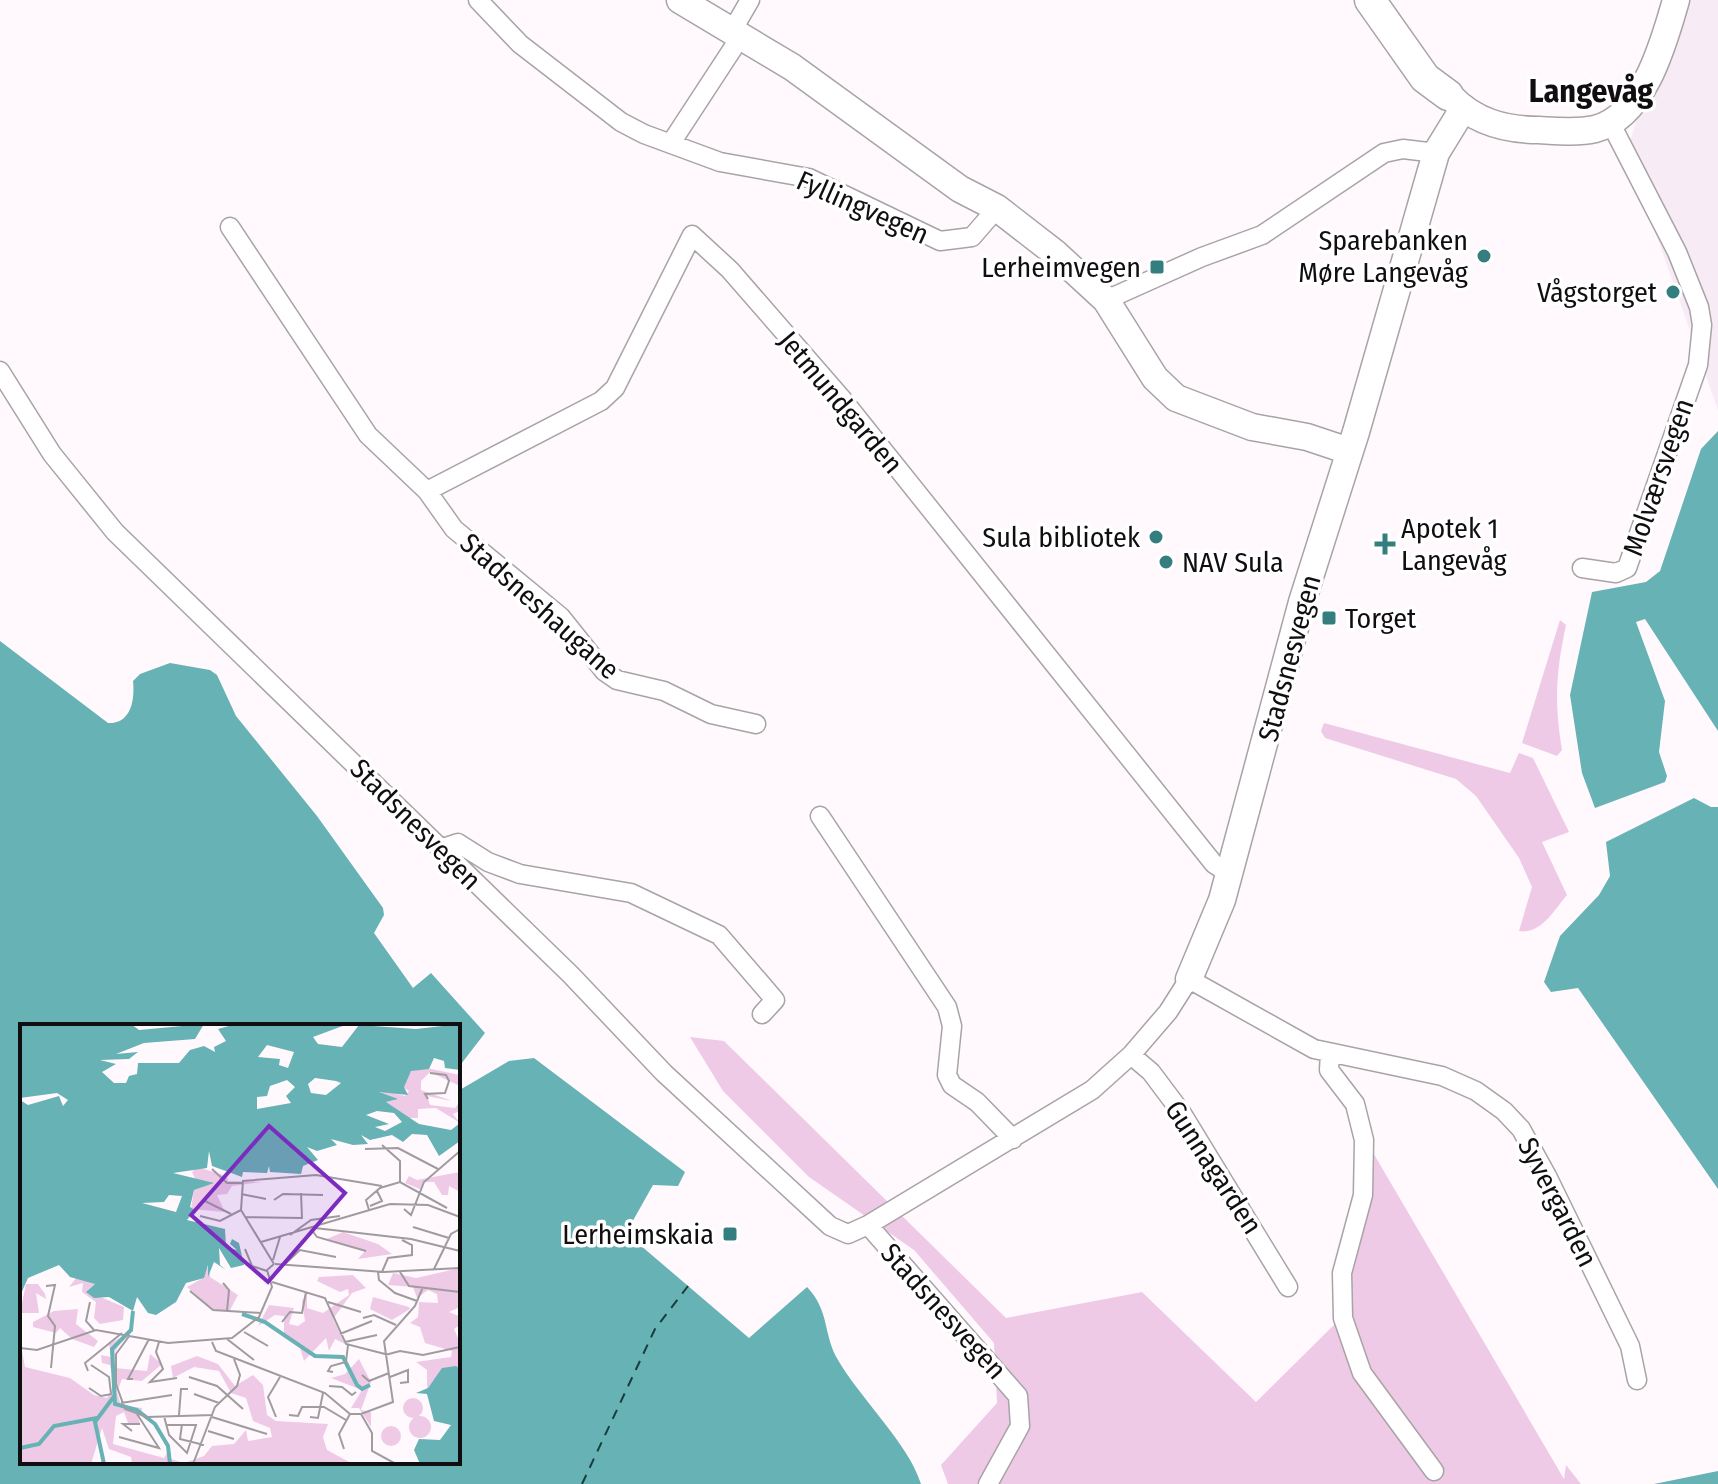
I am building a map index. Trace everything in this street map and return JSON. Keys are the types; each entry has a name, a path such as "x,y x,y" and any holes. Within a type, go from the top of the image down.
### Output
{"main road":[{"path":"1375,7 1427,60 1455,102"}],"street":[{"name":"Fyllingvegen","path":"478,0 520,44 621,122 671,143 720,162 809,178 940,241 972,237 997,208"},
{"name":"Fyllingvegen","path":"681,0 792,67 960,189 997,208 1106,300 1155,378 1176,398 1252,427 1307,437 1349,451"},
{"path":"671,143 736,33 750,0"},
{"path":"1455,102 1493,125 1526,130 1596,129 1618,118 1649,81 1676,0"},
{"name":"Stadsnesvegen","path":"0,371 52,454 105,521 571,975 664,1073 830,1226 848,1234 868,1225 1092,1090 1131,1055 1168,1012 1189,979 1222,900 1302,602 1436,153 1455,102"},
{"name":"Molværsvegen","path":"1582,568 1616,573 1627,568 1698,365 1702,325 1677,252 1610,122"},
{"path":"1106,300 1202,257 1262,235 1384,153 1403,149 1436,153"},
{"name":"Stadsneshaugane","path":"230,227 368,435 427,491 454,529 561,617 604,671 617,680 664,691 711,714 756,724"},
{"name":"Jetmundgarden","path":"427,491 601,401 615,388 692,235 730,270 843,400 1214,864 1228,873"},
{"path":"820,816 947,1007 952,1026 947,1075 952,1085 977,1102 1013,1139"},
{"path":"440,849 458,843 488,862 520,874 631,893 719,935 775,1000 762,1014"},
{"name":"Syvergarden","path":"1189,979 1314,1049 1442,1076 1476,1091 1521,1129 1630,1346 1637,1380"},
{"path":"1330,1053 1329,1070 1355,1104 1364,1140 1363,1195 1342,1273 1343,1318 1362,1373 1434,1471"},
{"name":"Gunnagarden","path":"1131,1055 1151,1072 1181,1112 1288,1287"},
{"name":"Stadsnesvegen","path":"868,1225 1018,1396 1020,1426 988,1484"}],"shaded area":[{"path":"1672,0 1718,0 1718,410 1627,152"},
{"path":"1560,620 1566,625 1557,687 1562,750 1557,756 1522,743"},
{"path":"1324,723 1510,773 1519,753 1533,758 1569,832 1542,842 1567,895 1541,925 1519,931 1532,887 1519,858 1476,796 1456,779 1325,738 1321,731"},
{"path":"690,1037 724,1041 1006,1318 1142,1292 1256,1402 1341,1318 1368,1144 1564,1479 1566,1465 1581,1484 948,1484 941,1465 997,1403 994,1343 914,1250 809,1177 723,1091"}],"water":[{"path":"1718,431 1718,731 1645,619 1636,622 1665,701 1659,752 1667,776 1665,782 1595,808 1582,773 1570,695 1592,592 1646,582 1660,571 1701,449"},
{"path":"0,641 108,723 122,720 127,715 132,703 133,681 140,674 170,663 210,670 217,675 236,716 317,816 383,908 384,915 374,933 413,988 431,973 485,1033 460,1065 460,1024 20,1024 20,1464 460,1464 460,1090 509,1061 534,1058 685,1172 678,1186 653,1185 626,1233 749,1338 807,1287 823,1314 838,1360 906,1453 921,1484 0,1484"},
{"path":"1694,798 1711,807 1718,807 1718,1189 1578,988 1551,992 1544,982 1560,936 1599,895 1610,876 1606,842"},
{"path":"1718,1471 1718,1484 1654,1484"}],"ferry route":[{"path":"582,1484 655,1329 688,1286"}],"place":[{"name":"Sparebanken Møre Langevåg","path":"1484,256"},
{"name":"Lerheimvegen","path":"1157,267"},
{"name":"Vågstorget","path":"1673,292"},
{"name":"Sula bibliotek","path":"1156,537"},
{"name":"Apotek 1 Langevåg","path":"1385,544"},
{"name":"NAV Sula","path":"1166,562"},
{"name":"Torget","path":"1329,618"},
{"name":"Lerheimskaia","path":"730,1234"}],"district":[{"name":"Langevåg","path":"1591,91"}]}
